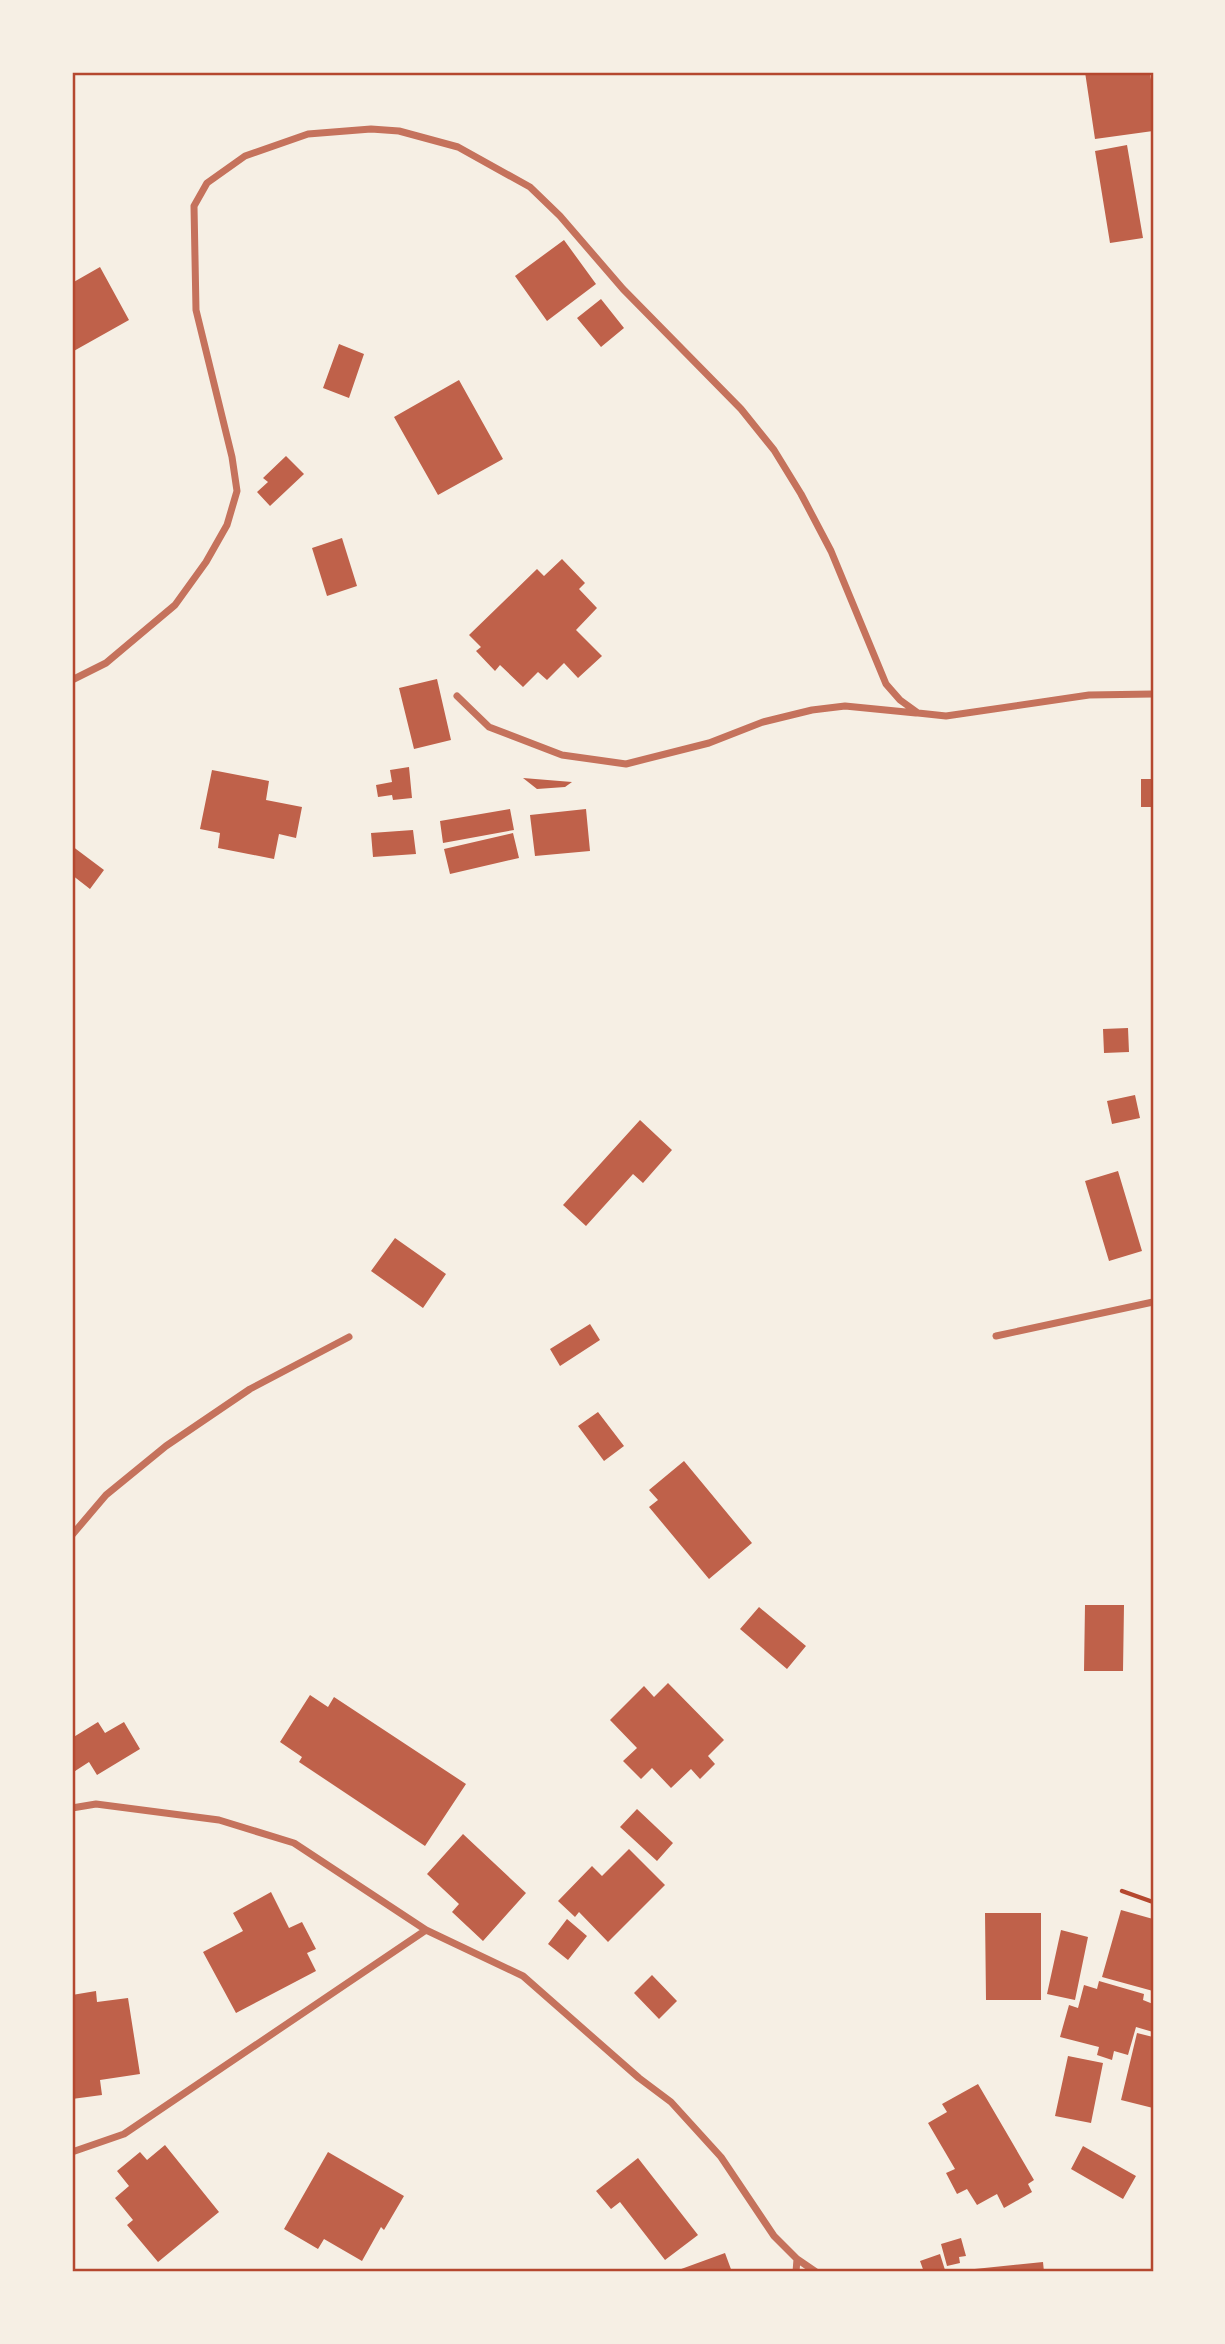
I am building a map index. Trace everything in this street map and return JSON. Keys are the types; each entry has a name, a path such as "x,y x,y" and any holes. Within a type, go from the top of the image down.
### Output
{"street":[{"path":"72,680 106,663 175,605 206,562 227,525 237,491 232,457 196,310 194,206 207,183 245,156 308,134 371,129 399,131 458,147 530,187 560,216 623,289 741,409 774,450 801,494 831,551 886,684 900,700 918,713"},
{"path":"457,696 489,727 562,755 626,764 709,743 763,722 812,710 845,706 946,716 1089,695 1153,694"},
{"path":"996,1336 1153,1302"},
{"path":"72,1535 106,1495 166,1446 250,1389 349,1337"},
{"path":"72,1808 96,1804 219,1820 293,1843 426,1930 523,1976 639,2078 671,2102 721,2157 774,2236 797,2259 816,2272"},
{"path":"72,2152 124,2134 426,1930"},
{"path":"796,2272 797,2259"}],"path":[{"path":"1122,1891 1153,1902"}],"building":[{"path":"1085,72 1150,72 1153,131 1095,139"},
{"path":"1127,145 1143,238 1110,243 1095,151"},
{"path":"564,240 596,284 547,321 515,276"},
{"path":"100,267 129,320 72,352 72,283"},
{"path":"601,299 624,328 601,347 577,318"},
{"path":"339,344 364,354 349,398 323,388"},
{"path":"459,380 503,459 438,495 394,417"},
{"path":"286,456 304,474 270,506 257,492 268,482 263,478"},
{"path":"342,538 357,586 327,596 312,548"},
{"path":"562,559 585,583 579,589 597,608 576,630 602,656 578,678 564,663 547,680 538,672 523,687 500,665 495,671 476,651 481,647 469,635 537,569 544,576"},
{"path":"437,679 451,740 414,749 399,688"},
{"path":"409,767 412,798 393,800 392,795 378,797 376,785 392,782 390,770"},
{"path":"212,770 269,781 266,800 302,807 296,838 279,834 274,859 218,848 220,833 200,829"},
{"path":"523,778 572,782 565,787 537,789"},
{"path":"1141,779 1153,779 1153,807 1141,807"},
{"path":"510,809 514,830 443,843 440,821"},
{"path":"586,809 590,851 535,856 530,815"},
{"path":"413,830 416,854 373,857 371,833"},
{"path":"513,833 519,858 450,874 444,849"},
{"path":"72,846 104,870 90,889 72,875"},
{"path":"1128,1028 1129,1052 1104,1053 1103,1029"},
{"path":"1135,1095 1140,1118 1112,1124 1107,1101"},
{"path":"640,1120 672,1150 643,1183 633,1174 586,1226 563,1205"},
{"path":"1118,1171 1142,1251 1109,1261 1085,1181"},
{"path":"395,1238 446,1274 423,1308 371,1271"},
{"path":"590,1324 600,1340 560,1366 550,1349"},
{"path":"598,1412 624,1446 604,1461 578,1426"},
{"path":"684,1461 752,1543 709,1579 649,1507 658,1500 649,1490"},
{"path":"1085,1605 1124,1605 1123,1671 1084,1671"},
{"path":"759,1607 806,1646 787,1669 740,1629"},
{"path":"668,1683 724,1740 708,1756 715,1764 700,1779 691,1769 671,1788 652,1768 641,1779 623,1761 637,1748 610,1720 644,1686 654,1697"},
{"path":"310,1695 328,1707 334,1697 466,1784 425,1846 299,1762 302,1757 280,1742"},
{"path":"98,1722 105,1733 124,1722 140,1749 97,1775 89,1762 72,1773 72,1738"},
{"path":"637,1809 673,1843 657,1861 620,1827"},
{"path":"463,1834 526,1893 483,1941 452,1912 459,1904 427,1874"},
{"path":"629,1849 665,1885 608,1942 579,1912 575,1917 558,1901 592,1866 602,1876"},
{"path":"271,1892 289,1928 302,1922 316,1949 307,1953 316,1971 236,2013 203,1952 243,1931 233,1913"},
{"path":"1121,1910 1153,1919 1153,1991 1102,1977"},
{"path":"985,1913 1041,1913 1041,2000 986,2000"},
{"path":"567,1919 587,1936 568,1960 548,1944"},
{"path":"1061,1930 1088,1937 1075,2000 1047,1994"},
{"path":"652,1975 677,2001 659,2019 634,1993"},
{"path":"1099,1981 1144,1994 1143,2000 1153,2004 1153,2032 1136,2027 1128,2055 1114,2051 1112,2060 1097,2055 1099,2047 1060,2037 1069,2005 1078,2008 1084,1985 1097,1989"},
{"path":"96,1991 97,2002 128,1998 140,2074 100,2080 102,2095 72,2099 72,1995"},
{"path":"1137,2033 1153,2037 1153,2108 1121,2100"},
{"path":"1068,2056 1103,2063 1091,2123 1055,2116"},
{"path":"978,2084 1034,2180 1028,2184 1032,2192 1004,2208 997,2194 977,2205 967,2189 957,2194 946,2173 955,2169 928,2123 947,2112 942,2104"},
{"path":"165,2145 219,2212 158,2262 127,2225 133,2220 115,2198 129,2186 117,2171 140,2152 147,2160"},
{"path":"1083,2146 1136,2176 1123,2199 1071,2169"},
{"path":"328,2152 404,2196 384,2230 381,2227 362,2261 324,2239 318,2249 284,2229"},
{"path":"638,2158 698,2235 665,2260 620,2202 611,2209 596,2191"},
{"path":"961,2238 966,2256 959,2257 960,2263 947,2266 941,2244"},
{"path":"725,2253 732,2272 673,2272"},
{"path":"940,2254 945,2270 924,2272 920,2261"},
{"path":"1043,2262 1044,2272 965,2272 965,2270"}]}
